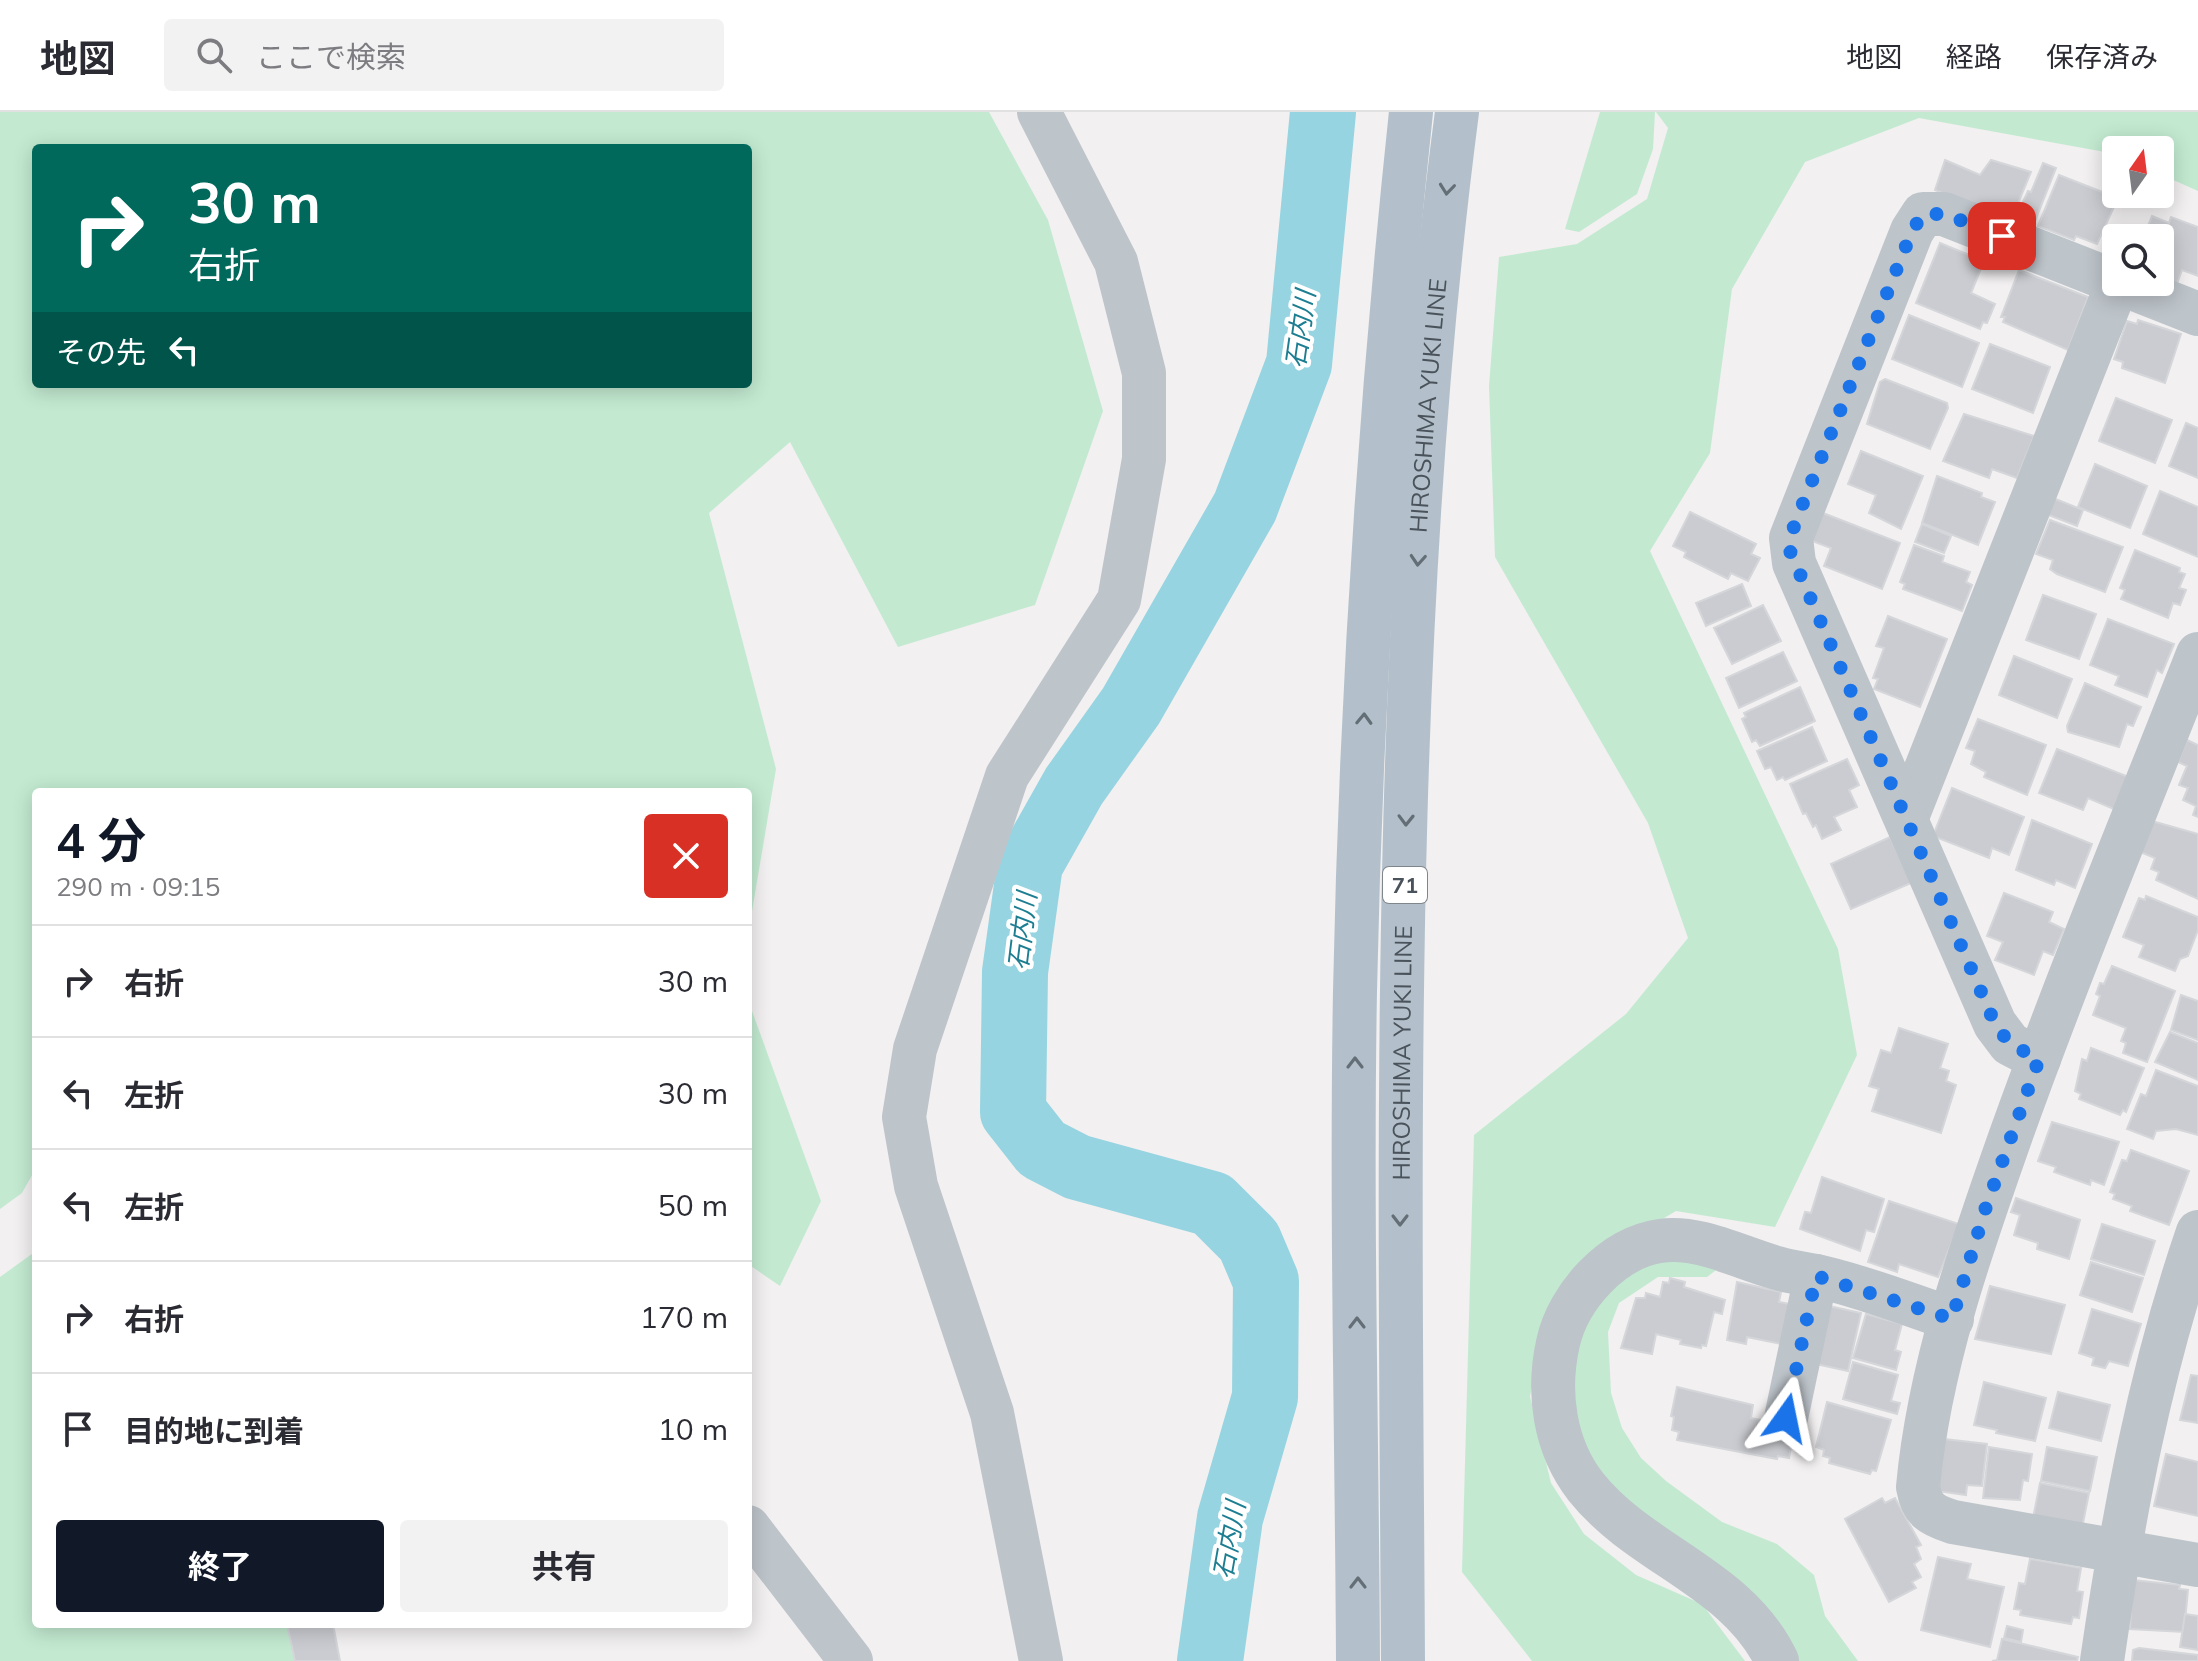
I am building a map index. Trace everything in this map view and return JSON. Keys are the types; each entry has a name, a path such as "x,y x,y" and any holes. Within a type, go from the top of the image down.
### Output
{"main road":[{"name":"HIROSHIMA YUKI LINE","path":"1358,1661 1355,993 1366,662 1386,349 1411,112"},
{"name":"HIROSHIMA YUKI LINE","path":"1403,1661 1400,1225 1407,732 1436,304 1457,112"}],"street":[{"path":"1039,112 1116,262 1144,373 1144,459 1119,600 1007,776 915,1049 904,1117 916,1186 992,1413 1041,1661"},
{"path":"2039,1059 2010,1044 1995,1024 1790,551 1794,526 1912,231 1923,214 1944,214 2102,276"},
{"path":"1907,817 2112,296"},
{"path":"2152,296 2198,314"},
{"path":"2198,654 2039,1059 1985,1210 1952,1319 1919,1470 1921,1505 1934,1516 1953,1522 2198,1565"},
{"path":"2102,1661 2118,1551 2150,1395 2198,1232"},
{"path":"1777,1661 1753,1623 1731,1598 1650,1541 1588,1489 1569,1462 1557,1424 1553,1366 1561,1328 1595,1276 1638,1248 1659,1241 1683,1240 1816,1276 1952,1319"},
{"path":"1786,1418 1816,1276"},
{"path":"752,1532 851,1661"}],"green space":[{"path":"0,112 989,112 1048,220 1103,411 1035,605 898,647 790,442 709,513 776,769 752,911 752,788 32,788 32,1175 22,1193 0,1209"},
{"path":"1600,112 1655,112 1653,149 1637,194 1579,232 1565,229"},
{"path":"1656,112 2198,112 2198,191 2174,180 2174,136 2102,136 2102,151 1919,118 1805,162 1732,289 1710,453 1650,551 1838,949 1857,1055 1775,1227 1676,1211 1597,1258 1544,1320 1530,1397 1551,1483 1584,1534 1636,1575 1702,1604 1745,1661 1532,1661 1462,1572 1474,1135 1626,1014 1688,938 1648,823 1495,557 1489,386 1499,257 1577,244 1647,199 1668,128"},
{"path":"752,1011 821,1201 780,1286 752,1267"},
{"path":"32,1254 32,1628 288,1628 295,1661 0,1661 0,1277"},
{"path":"1664,1256 1720,1267 1707,1277 1658,1277 1619,1303 1608,1332 1611,1393 1622,1428 1641,1458 1666,1481 1722,1522 1777,1544 1814,1575 1825,1616 1858,1661 1797,1661 1648,1532 1580,1456 1569,1350 1607,1288"}],"building":[{"path":"1945,160 1980,175 1991,160 2031,172 2012,218 1996,216 1935,190"},
{"path":"2043,163 2056,168 2031,231 2011,222 2018,205 2021,206 2028,191 2031,192"},
{"path":"2059,175 2102,192 2102,208 2113,208 2106,224 2102,224 2097,244 2076,236 2074,240 2038,226"},
{"path":"2152,216 2169,223 2171,217 2198,227 2198,276 2182,270 2177,284 2174,283 2174,224 2149,224"},
{"path":"1940,243 1984,261 1971,293 1995,304 1987,323 1983,322 1980,329 1916,303"},
{"path":"2019,270 2088,297 2068,350 2003,322 2005,317 2001,317"},
{"path":"1909,315 1979,343 1962,387 1892,359"},
{"path":"2138,320 2181,334 2165,383 2122,368 2123,362 2114,359 2127,321 2137,324"},
{"path":"1990,344 2050,367 2033,413 1972,389"},
{"path":"1885,379 1947,403 1948,408 1930,449 1867,424 1880,382"},
{"path":"2116,398 2172,420 2155,463 2099,441"},
{"path":"1964,414 2034,436 2017,478 1992,469 1989,478 1943,461"},
{"path":"2186,423 2198,428 2198,478 2169,466"},
{"path":"1861,451 1923,476 1901,529 1869,513 1876,495 1848,484"},
{"path":"2095,464 2147,486 2130,528 2078,507"},
{"path":"1937,476 1982,493 1981,497 1995,502 1978,545 1922,523"},
{"path":"2160,491 2198,507 2198,557 2143,534"},
{"path":"2053,498 2083,510 2077,526 2046,514"},
{"path":"1690,512 1756,544 1751,554 1760,558 1748,581 1731,573 1728,579 1684,557 1686,552 1673,546"},
{"path":"1823,513 1900,543 1882,589 1824,566 1831,548 1812,541"},
{"path":"2050,520 2123,547 2105,592 2057,574 2050,569 2053,560 2036,554"},
{"path":"1922,524 1951,536 1944,553 1915,542"},
{"path":"1914,545 1944,556 1942,562 1970,572 1966,582 1972,585 1962,611 1903,589 1905,584 1900,582"},
{"path":"2135,550 2180,568 2179,572 2185,574 2179,588 2186,590 2180,605 2173,603 2168,618 2121,599 2125,590 2120,588"},
{"path":"1742,584 1751,606 1706,626 1696,603"},
{"path":"2043,595 2096,614 2079,659 2026,640"},
{"path":"1763,605 1781,641 1732,664 1714,628"},
{"path":"1888,616 1947,639 1920,707 1874,689 1878,679 1873,678 1884,648 1876,646"},
{"path":"2108,619 2174,644 2162,673 2157,670 2147,697 2115,685 2119,676 2090,665"},
{"path":"1783,652 1797,681 1739,708 1726,678"},
{"path":"2014,656 2072,679 2057,718 1999,695"},
{"path":"2085,683 2141,707 2133,726 2127,724 2119,747 2068,732 2067,726"},
{"path":"1800,687 1815,721 1760,746 1756,740 1752,742 1742,719 1746,717 1744,713"},
{"path":"1978,719 2046,745 2027,795 1984,777 1986,772 1971,764 1975,751 1966,748"},
{"path":"1812,727 1827,761 1785,780 1783,777 1777,780 1771,767 1765,769 1757,751"},
{"path":"2187,740 2198,745 2198,817 2193,815 2196,806 2183,800 2188,788 2179,785 2187,766 2178,762"},
{"path":"2057,749 2129,777 2116,810 2088,798 2083,810 2039,793"},
{"path":"1847,759 1859,785 1849,790 1857,807 1834,817 1841,830 1822,839 1816,825 1813,827 1806,813 1803,814 1790,784"},
{"path":"1952,788 2024,817 2009,855 1992,848 1989,858 1933,836"},
{"path":"2032,820 2092,844 2075,888 2056,880 2054,885 2016,870"},
{"path":"2152,821 2198,834 2198,899 2156,880 2159,872 2151,869 2155,858 2140,852"},
{"path":"1890,837 1911,883 1851,909 1831,864"},
{"path":"2004,893 2053,912 2049,922 2064,929 2053,955 2043,951 2034,975 1995,960 2003,942 1987,936"},
{"path":"2146,896 2198,917 2198,930 2188,956 2180,959 2175,971 2139,957 2144,945 2123,937 2139,898 2145,900"},
{"path":"2112,966 2175,991 2147,1062 2123,1053 2126,1043 2121,1041 2126,1028 2093,1015 2100,996 2096,994 2100,983 2104,984"},
{"path":"2181,995 2198,1001 2198,1040 2171,1030"},
{"path":"1899,1028 1948,1044 1940,1068 1949,1071 1946,1081 1956,1085 1941,1133 1872,1111 1879,1089 1869,1086 1881,1050 1891,1053"},
{"path":"2170,1032 2198,1043 2198,1080 2155,1062"},
{"path":"2091,1048 2144,1068 2126,1112 2123,1110 2120,1115 2079,1099 2081,1094 2075,1091 2082,1059 2087,1061"},
{"path":"2156,1070 2198,1086 2198,1135 2176,1129 2156,1131 2153,1139 2127,1129 2141,1094 2146,1096"},
{"path":"2052,1122 2119,1142 2104,1185 2091,1180 2090,1185 2054,1172 2056,1167 2038,1161"},
{"path":"2131,1150 2189,1171 2169,1225 2130,1211 2132,1206 2113,1199 2115,1194 2110,1192 2122,1160 2127,1161"},
{"path":"1822,1177 1884,1199 1874,1232 1866,1230 1860,1251 1800,1229 1805,1212 1811,1213"},
{"path":"2016,1198 2080,1220 2069,1259 2037,1249 2038,1243 2014,1235 2020,1215 2011,1212"},
{"path":"1889,1201 1959,1224 1938,1277 1899,1264 1897,1272 1868,1262"},
{"path":"2102,1224 2155,1241 2144,1275 2091,1259"},
{"path":"2091,1262 2143,1278 2132,1312 2080,1295"},
{"path":"1670,1278 1685,1282 1684,1287 1725,1300 1722,1314 1714,1312 1706,1346 1680,1344 1681,1340 1656,1334 1652,1354 1621,1348 1636,1298 1645,1298 1646,1293 1660,1297 1663,1282 1669,1283"},
{"path":"1737,1282 1781,1292 1779,1302 1795,1305 1781,1344 1747,1337 1746,1344 1727,1340"},
{"path":"1990,1286 2065,1305 2051,1354 1975,1339"},
{"path":"1829,1306 1861,1313 1848,1371 1816,1364"},
{"path":"2092,1309 2141,1324 2128,1366 2109,1361 2105,1368 2092,1365 2094,1358 2079,1353"},
{"path":"1866,1314 1902,1324 1895,1350 1901,1352 1896,1370 1853,1358"},
{"path":"1853,1362 1898,1375 1891,1401 1900,1403 1897,1414 1843,1399"},
{"path":"2191,1375 2198,1376 2198,1423 2180,1420"},
{"path":"1984,1382 2046,1398 2035,1441 1974,1425"},
{"path":"1677,1387 1753,1405 1751,1418 1784,1425 1794,1431 1789,1458 1778,1456 1777,1459 1677,1440 1679,1432 1672,1430 1674,1417 1671,1416"},
{"path":"2058,1392 2110,1405 2101,1441 2049,1428"},
{"path":"1827,1402 1891,1420 1876,1471 1872,1470 1870,1474 1829,1463 1830,1458 1823,1456 1824,1450 1816,1447"},
{"path":"1944,1439 1987,1444 1982,1486 1967,1485 1966,1495 1937,1491"},
{"path":"1989,1447 2032,1454 2028,1481 2023,1480 2020,1500 1983,1498"},
{"path":"2047,1447 2097,1457 2090,1491 2041,1481"},
{"path":"2166,1454 2198,1462 2198,1516 2154,1506"},
{"path":"2040,1483 2089,1493 2082,1528 2033,1518"},
{"path":"1882,1498 1885,1503 1895,1498 1921,1545 1916,1547 1921,1559 1914,1564 1921,1577 1912,1582 1916,1588 1889,1602 1845,1519"},
{"path":"1938,1557 1971,1564 1967,1579 2004,1587 1990,1647 1921,1630"},
{"path":"2030,1559 2081,1568 2077,1591 2083,1592 2079,1618 2073,1617 2071,1624 2020,1615 2021,1610 2014,1609 2019,1583 2025,1584"},
{"path":"2133,1580 2180,1585 2179,1589 2188,1590 2184,1632 2130,1629"},
{"path":"2185,1614 2198,1616 2198,1650 2180,1647"},
{"path":"2007,1626 2023,1630 2021,1642 2004,1638"},
{"path":"288,1628 334,1628 340,1661 295,1661"},
{"path":"2002,1639 2078,1657 2077,1661 1992,1661 1997,1660"},
{"path":"2139,1648 2198,1655 2198,1661 2132,1661 2133,1650"}],"waterway":[{"name":"石内川","path":"1210,1661 1230,1518 1265,1397 1266,1281 1249,1241 1212,1204 1077,1167 1042,1149 1013,1112 1015,972 1030,864 1074,786 1131,706 1245,507 1299,364 1323,112"}],"route":[{"path":"1786,1418 1816,1276 1952,1319 1985,1210 2039,1059 2010,1044 1995,1024 1790,551 1794,526 1912,231 1923,214 1944,214 2002,236"}]}
